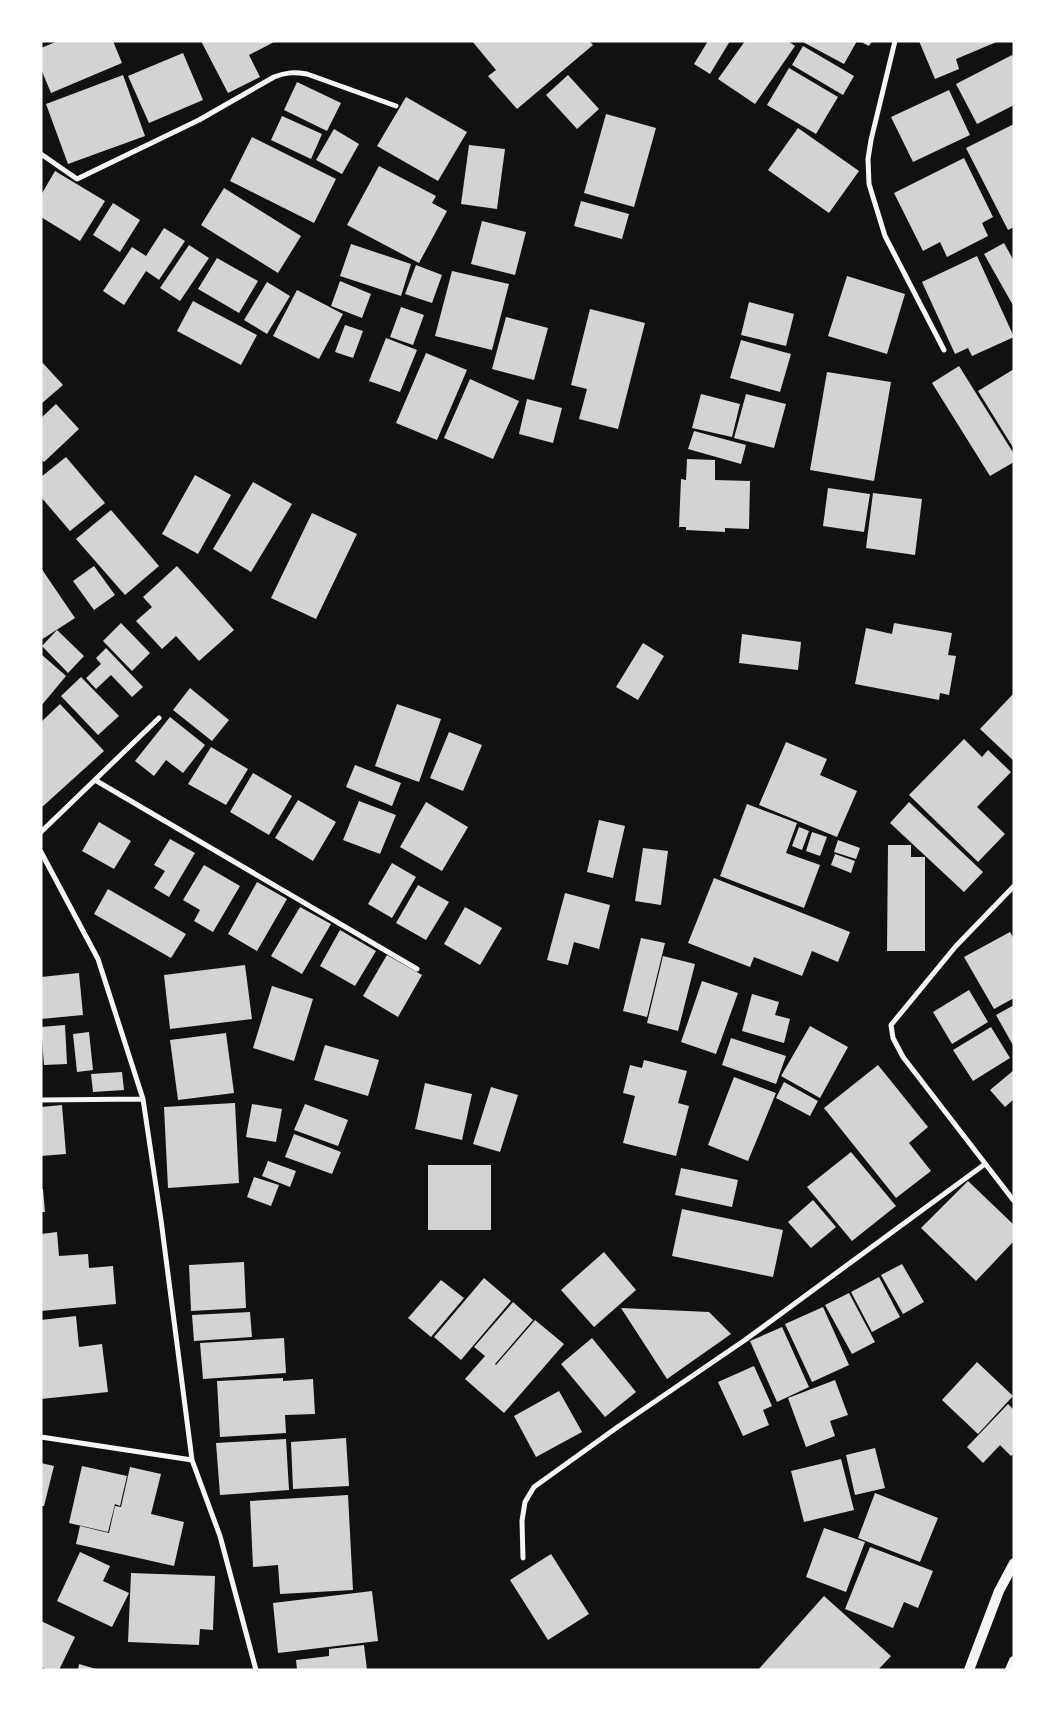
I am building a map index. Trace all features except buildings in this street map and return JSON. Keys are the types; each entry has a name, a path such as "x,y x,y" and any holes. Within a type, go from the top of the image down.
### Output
{"main road":[{"path":"969,1670 999,1591 1014,1563"},
{"path":"1010,1670 1014,1661"}],"street":[{"path":"895,41 871,140 868,159 869,184 885,236 944,350"},
{"path":"41,154 77,179 199,120 284,73 307,74 396,106"},
{"path":"41,832 159,718"},
{"path":"95,780 417,968"},
{"path":"41,852 98,959 143,1099 161,1220 192,1460 220,1536 256,1670"},
{"path":"1014,886 956,946 892,1024 893,1038 904,1057 1014,1201"},
{"path":"41,1100 143,1099"},
{"path":"523,1558 522,1521 525,1502 534,1487 745,1340 985,1164"},
{"path":"41,1437 192,1460"}]}
